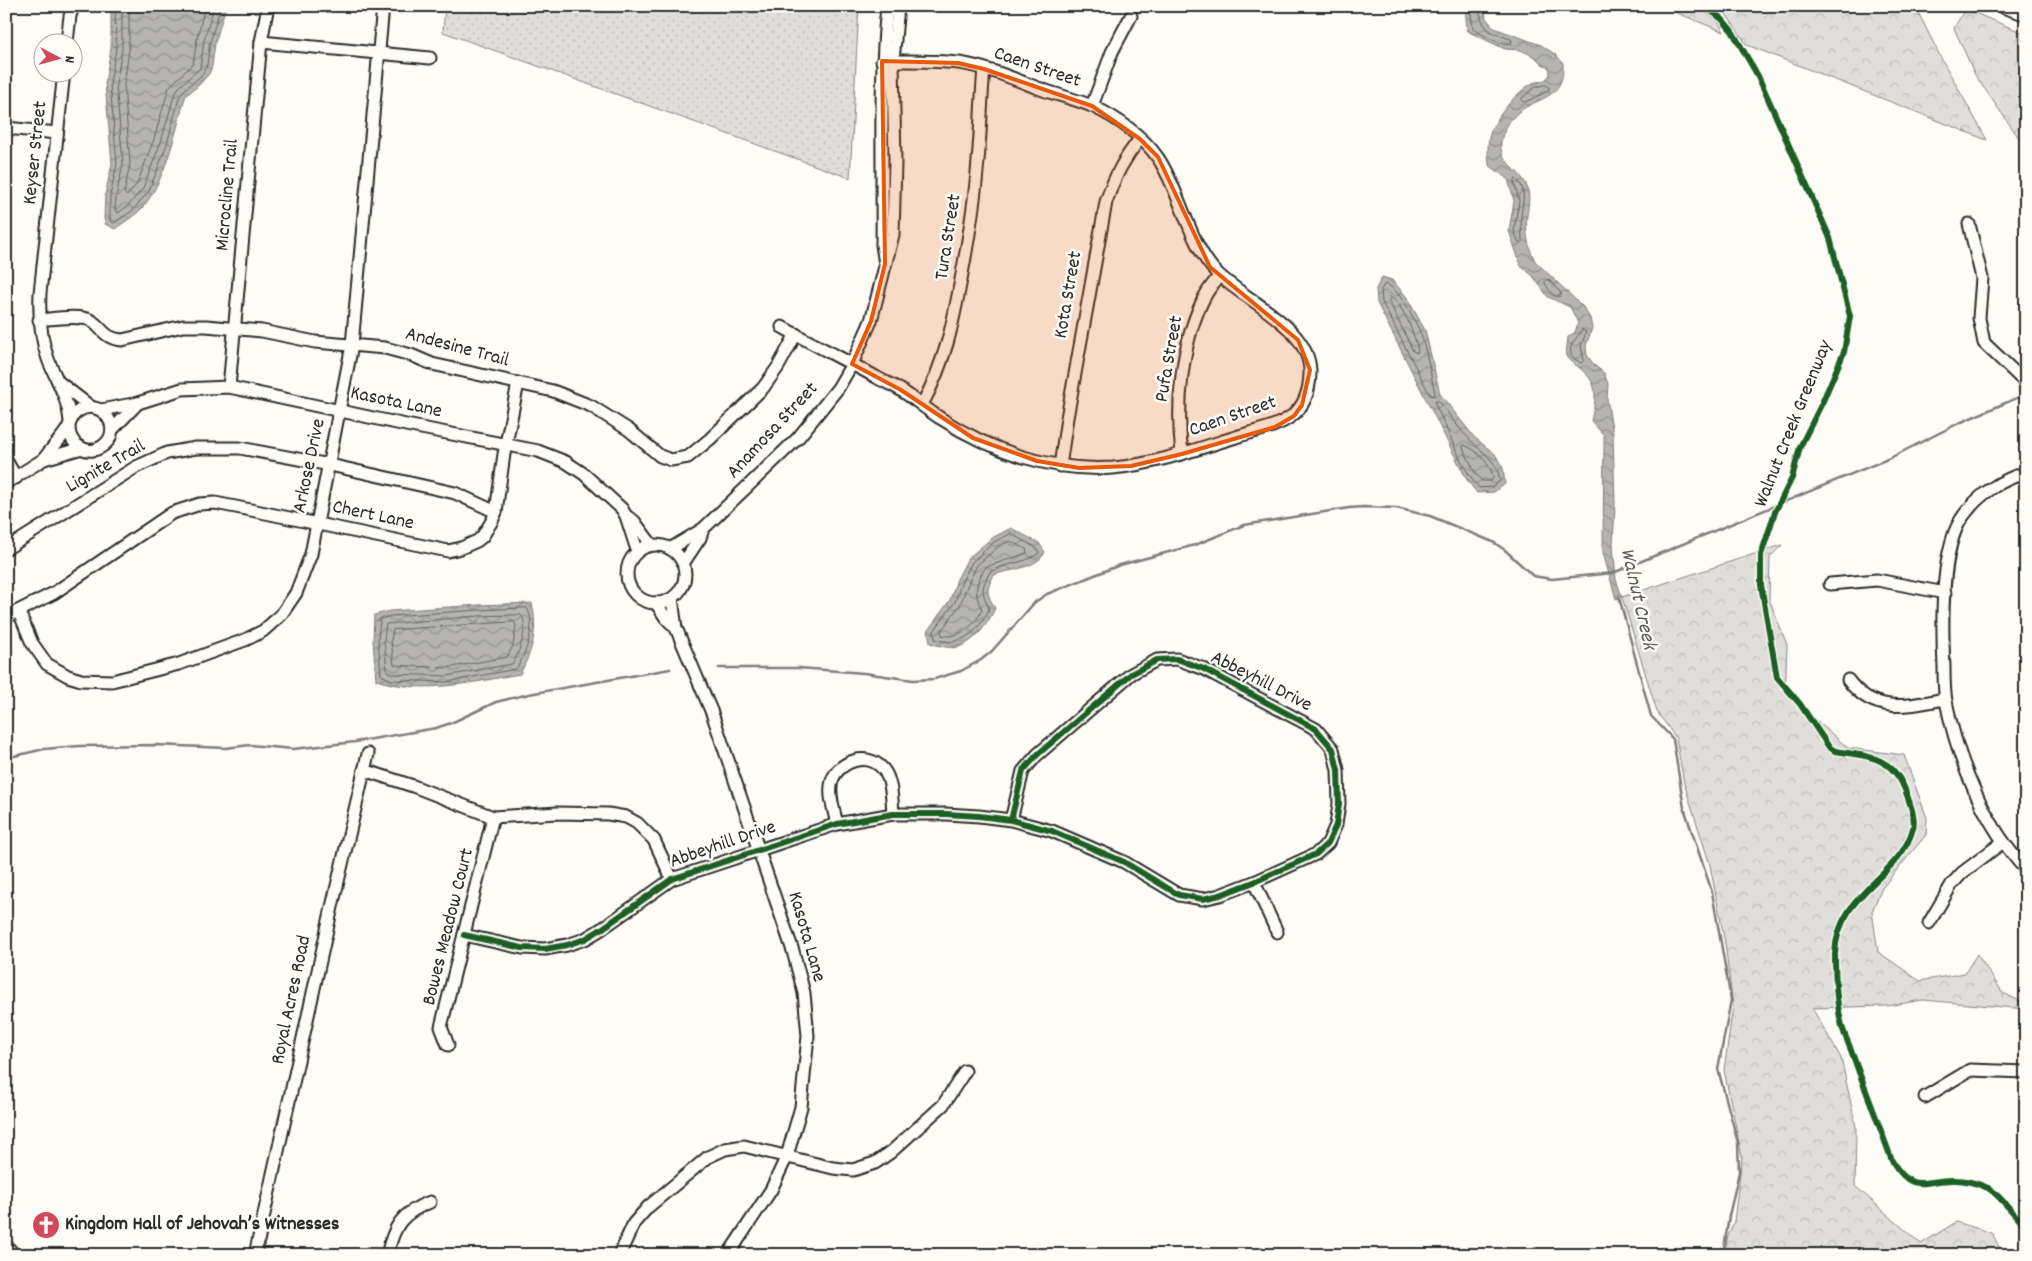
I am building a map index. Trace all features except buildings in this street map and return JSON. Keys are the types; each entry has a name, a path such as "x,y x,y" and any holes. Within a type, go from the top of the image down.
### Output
{"main road":[{"path":"2004,6 2026,14"}],"street":[{"name":"Microcline Trail","path":"229,387 261,42 268,6"},
{"name":"Arkose Drive","path":"19,612 39,655 48,664 68,676 88,681 112,681 179,664 245,640 263,631 281,615 296,593 304,576 317,524 352,345 383,6"},
{"name":"Anamosa Street","path":"670,549 703,529 798,438 820,413 852,364 871,321 893,235 895,162 888,61 887,6"},
{"name":"Anamosa Street","path":"888,61 898,6"},
{"path":"68,32 70,9"},
{"path":"1092,106 1112,52 1131,16"},
{"path":"261,42 430,58"},
{"name":"Caen Street","path":"782,327 900,390 973,438 1005,451 1060,466 1112,468 1182,454 1275,427 1294,416 1302,405 1309,387 1310,370 1308,356 1298,340 1283,324 1219,276 1204,256 1158,157 1140,139 1118,121 1092,106 984,69 958,63 888,61"},
{"name":"Tura Street","path":"922,405 939,370 955,312 973,216 984,69"},
{"name":"Keyser Street","path":"63,82 40,293 40,320 45,348 69,409 70,424"},
{"path":"6,128 57,133"},
{"name":"Kota Street","path":"1060,466 1068,408 1106,202 1113,179 1122,162 1140,139"},
{"path":"1968,224 1982,278 1978,318 1984,344 2026,383"},
{"name":"Pufa Street","path":"1182,454 1179,401 1193,322 1203,299 1219,276"},
{"name":"Andesine Trail","path":"40,320 79,318 92,321 99,330 114,339 122,340 183,326 262,331 315,342 385,348 432,364 553,392 591,406 623,426 660,456 672,460 688,457 710,439 763,388 778,367 796,334"},
{"name":"Keyser Street","path":"60,383 96,408"},
{"name":"Chert Lane","path":"6,616 19,612 54,593 172,512 187,508 215,504 448,551 470,545 482,537 496,512 506,443 518,384"},
{"name":"Kasota Lane","path":"44,459 78,411 138,403 182,389 229,387 406,425 538,450 566,462 593,481 622,509 637,550"},
{"name":"Kasota Lane","path":"11,481 44,459 82,448 88,450 99,448 108,441 112,430 138,403"},
{"path":"96,408 109,418 112,430"},
{"path":"70,424 71,437 82,448"},
{"name":"Lignite Trail","path":"6,549 136,467 168,453 196,448 240,448 330,465 455,493 496,512"},
{"path":"6,460 11,481"},
{"path":"2026,473 2014,476 1995,486 1976,501 1964,515 1953,539 1945,593 1943,638 1945,699 1972,785 2003,842 2026,870"},
{"name":"Kasota Lane","path":"626,516 634,521 651,544"},
{"name":"Anamosa Street","path":"684,562 700,538 703,529"},
{"path":"651,544 670,549 681,556 684,562 684,579 681,589 672,599 656,603 634,595 630,588 627,571 628,563 637,550 651,544"},
{"path":"1830,584 1877,580 1945,593"},
{"name":"Kasota Lane","path":"672,599 676,628 712,713 793,951 804,993 808,1036 801,1107 787,1156 771,1190 728,1255"},
{"name":"Kasota Lane","path":"656,603 666,618 676,628"},
{"name":"Abbeyhill Drive","path":"464,935 522,948 545,949 567,945 603,928 672,879 837,824 893,814 946,814 1011,820 1052,831 1124,862 1179,895 1202,899 1220,895 1254,882 1316,854 1328,842 1336,825 1339,804 1338,770 1334,749 1316,729 1204,669 1178,659 1157,660 1131,674 1037,755 1023,771 1011,820"},
{"path":"1848,680 1855,689 1883,705 1907,706 1945,699"},
{"name":"Royal Acres Road","path":"255,1255 368,754"},
{"path":"837,824 831,782 837,770 847,763 861,760 874,763 883,768 889,781 893,814"},
{"path":"364,770 413,786 494,817 557,813 608,814 626,817 637,823 654,840 672,879"},
{"name":"Bowes Meadow Court","path":"448,1045 441,1027 494,817"},
{"path":"1929,923 1952,884 1962,872 2003,842"},
{"path":"1254,882 1277,932"},
{"path":"1924,1097 1970,1070 2026,1072"},
{"path":"619,1255 634,1223 648,1206 708,1157 725,1149 744,1146 833,1168 853,1170 875,1163 891,1152 943,1105 965,1071"},
{"path":"387,1255 397,1225 414,1208 430,1202"},
{"path":"6,1245 14,1255"}],"highlighted area":[{"path":"882,61 958,63 984,69 1092,106 1140,139 1158,157 1210,267 1298,340 1310,370 1302,405 1294,416 1275,427 1182,454 1131,466 1079,468 1037,461 973,438 901,390 852,364 871,321 885,264"}],"green space":[{"path":"445,6 859,6 850,178 443,32"},
{"path":"1660,6 1696,6 1718,21 1724,32"},
{"path":"1718,6 1915,6 1941,58 1987,140 1747,45 1724,11"},
{"path":"1965,9 2026,34 2026,148 1975,75 1954,28"},
{"path":"1782,545 1770,557 1769,599 1787,645 1785,693 1848,748 1904,755 1927,818 1926,835 1882,888 1872,911 1878,952 1920,981 1965,973 1977,954 2003,993 2026,1004 2026,1009 1923,1000 1887,1006 1812,1008 1841,1058 1856,1127 1855,1186 1921,1244 1956,1222 1992,1233 2003,1255 1725,1255 1727,1239 1734,1221 1742,1157 1724,1070 1733,1006 1725,943 1710,865 1684,783 1676,738 1657,712 1622,597"}],"water":[{"path":"111,6 226,6 215,43 209,74 197,87 186,95 173,142 157,186 142,208 115,229 105,224 104,218 105,195 112,164 105,83 111,48"},
{"path":"1465,6 1484,6 1486,18 1494,28 1541,45 1556,55 1563,63 1562,78 1559,85 1548,96 1525,107 1511,120 1502,137 1501,149 1506,160 1523,179 1528,190 1527,233 1535,261 1583,307 1590,318 1592,328 1586,346 1587,355 1594,365 1604,373 1608,384 1607,399 1613,434 1615,505 1613,544 1616,579 1622,597 1616,599 1603,553 1604,435 1591,421 1595,395 1592,383 1589,377 1566,355 1568,337 1575,332 1578,323 1570,307 1548,297 1533,276 1521,266 1509,231 1514,201 1508,179 1489,165 1489,138 1497,120 1521,92 1533,83 1548,77 1550,73 1549,68 1535,57 1521,50 1505,49 1471,33 1467,30"},
{"path":"1382,277 1392,280 1406,296 1425,330 1440,394 1474,437 1495,454 1503,468 1505,484 1494,492 1477,493 1467,480 1377,303 1376,289"},
{"path":"1011,528 1039,543 1045,552 1041,558 1022,568 994,575 988,592 995,608 986,625 972,640 954,648 930,643 928,630 950,600 957,579 968,558 992,538"},
{"path":"532,603 534,613 533,640 520,674 448,686 430,687 412,687 376,680 373,641 374,615 390,611"}],"waterway":[{"path":"719,668 799,668 864,673 913,680 934,679 961,671 981,660 992,651 1035,602 1047,594 1120,565 1195,545 1244,525 1349,508 1396,508 1430,516 1493,542 1505,550 1533,576 1552,579 1613,573 1890,458 1957,424 2026,394"},
{"name":"Walnut Creek","path":"1619,597 1651,716 1673,739 1684,808 1712,892 1731,1000 1718,1069 1738,1143 1739,1172 1723,1255"},
{"path":"6,758 44,749 79,746 157,745 226,748 250,745 293,749 355,742 436,728 496,702 529,694 670,669"}],"cycle path":[{"name":"Walnut Creek Greenway","path":"1705,6 1722,19 1732,31 1758,76 1830,238 1850,316 1844,352 1800,447 1792,478 1775,512 1761,555 1761,585 1777,677 1800,704 1829,747 1835,751 1870,757 1888,766 1895,773 1902,782 1913,816 1914,824 1906,845 1896,860 1857,900 1846,915 1838,933 1835,972 1842,1026 1892,1161 1900,1172 1913,1182 1959,1180 1972,1182 1988,1188 2026,1227"},
{"path":"464,935 522,948 545,949 567,945 585,939 603,928 672,879 837,824 893,814 979,816 1011,820 1052,831 1124,862 1179,895 1203,899 1220,895 1254,882 1316,854 1328,843 1336,825 1339,804 1338,770 1333,749 1316,729 1204,669 1177,659 1157,660 1131,674 1037,755 1023,771 1011,820"}],"place":[{"name":"Kingdom Hall of Jehovah’s Witnesses","path":"46,1225"}]}
